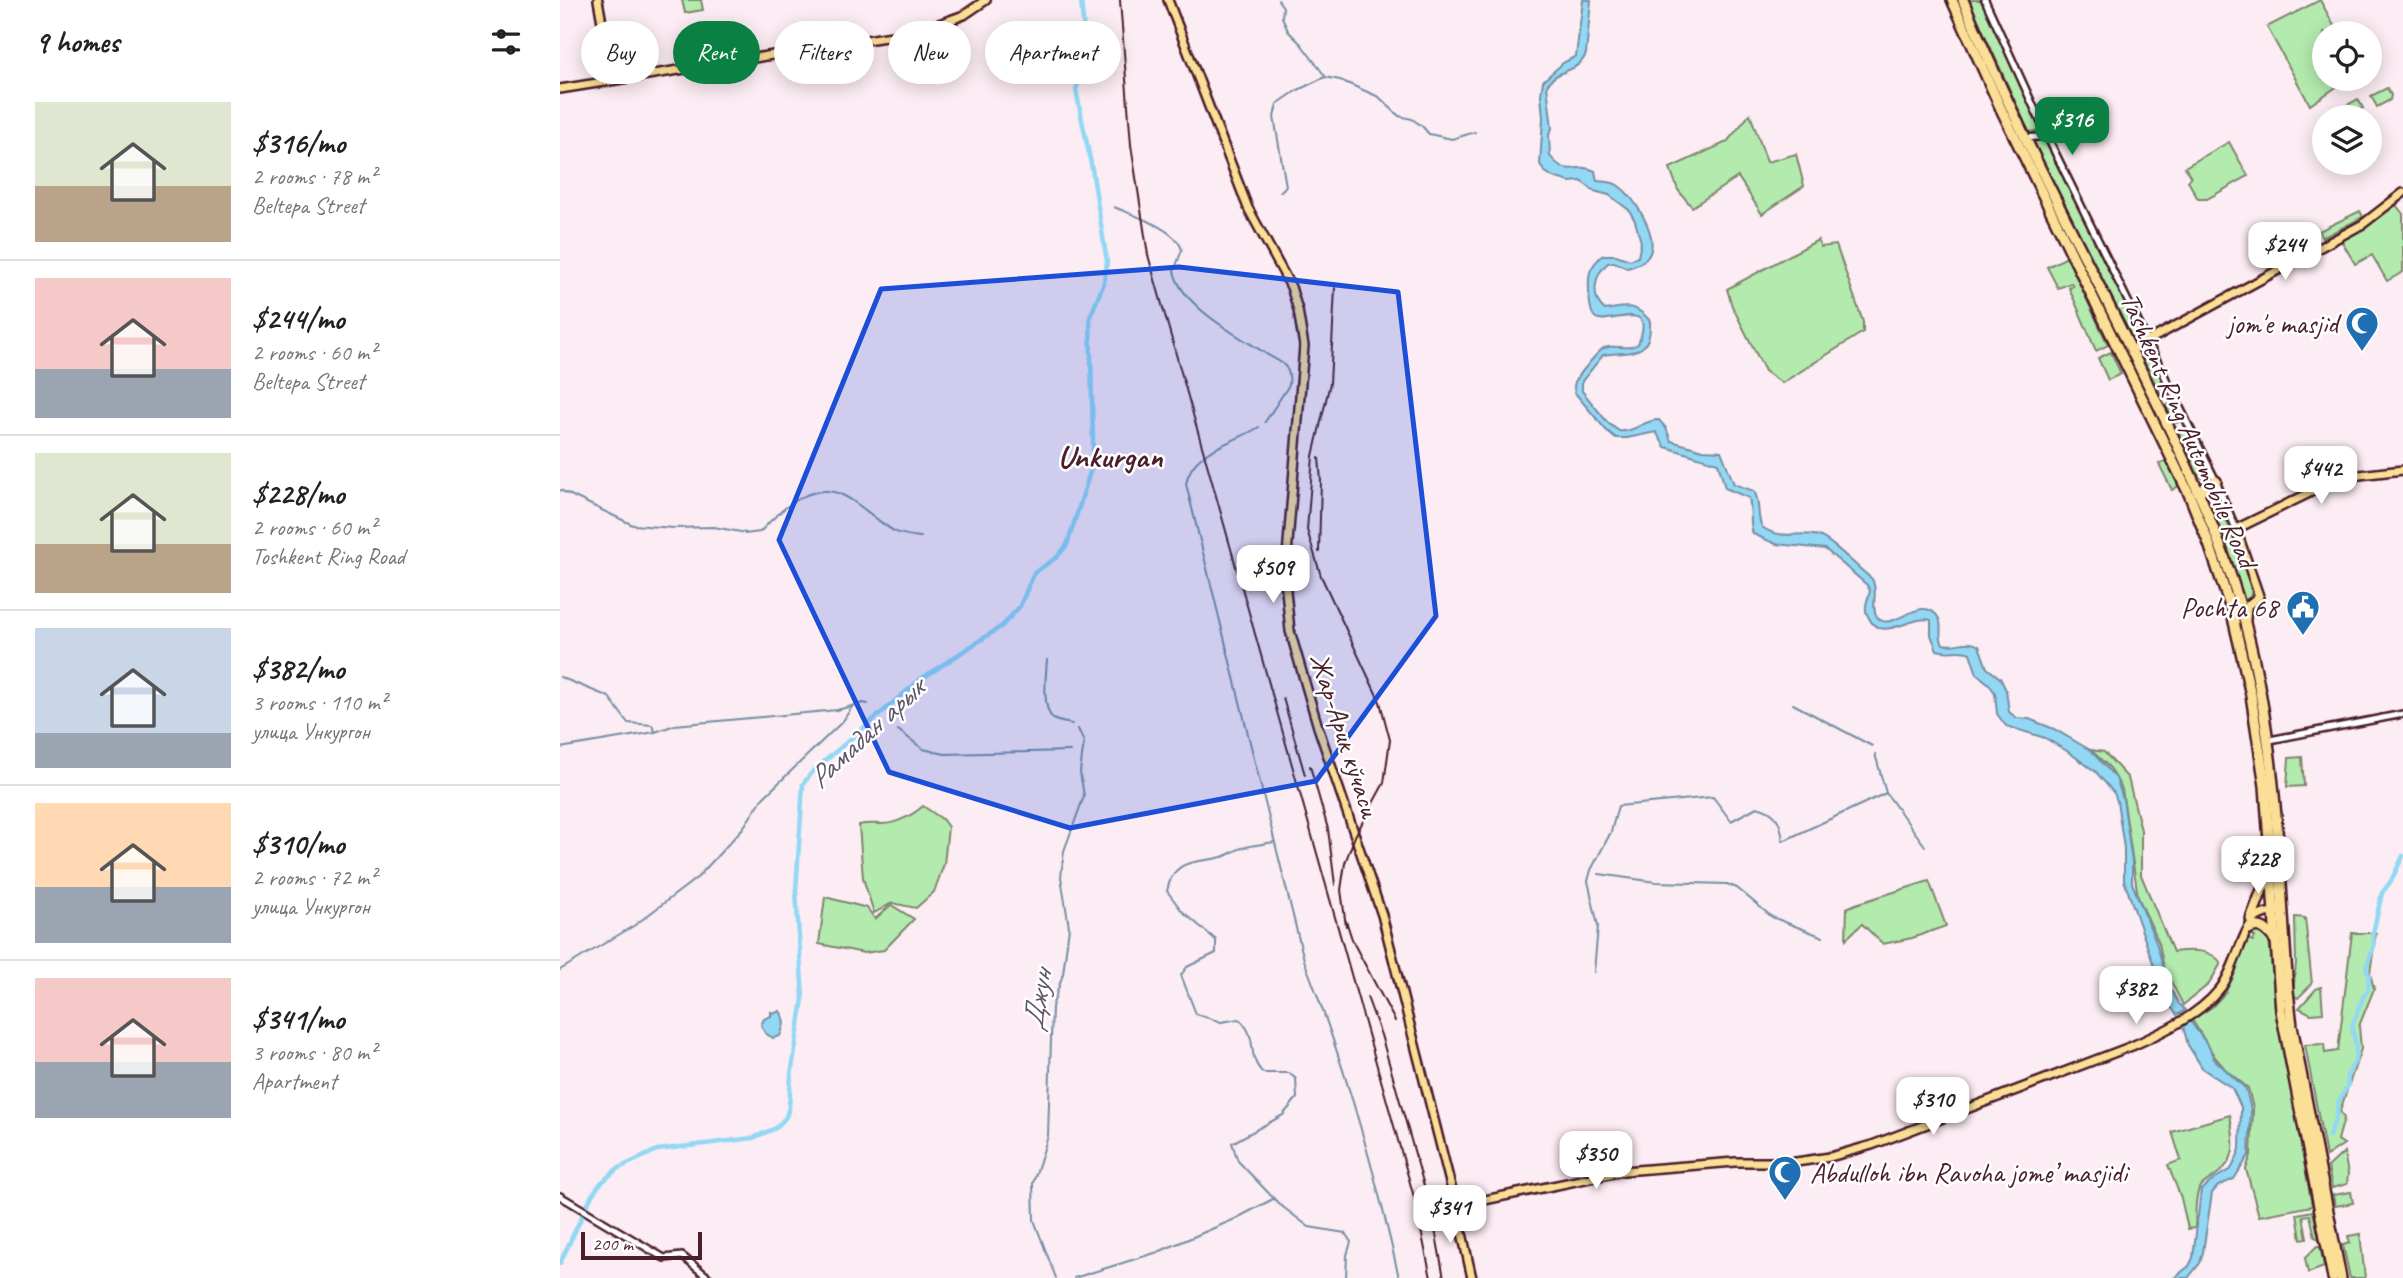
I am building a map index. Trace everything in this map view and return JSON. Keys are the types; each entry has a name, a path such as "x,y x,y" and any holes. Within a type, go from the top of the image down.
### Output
{"highway":[{"name":"Tashkent Ring Automobile Road","path":"1952,0 2198,492 2243,603 2270,740 2277,805 2278,909 2283,992 2294,1038 2337,1277"},
{"name":"Tashkent Ring Automobile Road","path":"1963,0 1997,87 2026,138 2087,271 2131,349 2201,522 2236,628 2251,695 2262,764 2270,866 2278,909"},
{"path":"2198,492 2216,481"},
{"path":"2270,866 2250,924 2263,928 2275,940"},
{"path":"2278,909 2275,940 2283,992"}],"main road":[{"path":"598,0 602,21"},
{"path":"659,72 917,32 964,15 986,0"},
{"name":"Жар-Арик кўчаси","path":"1168,0 1248,208 1268,248 1287,276 1298,310 1304,346 1285,580 1290,631 1318,727 1382,915 1472,1278"},
{"path":"560,89 586,84"},
{"path":"2131,349 2363,224 2403,193"},
{"path":"2243,603 2259,596 2237,532 2342,481 2403,472"},
{"path":"1456,1206 1617,1172 1735,1163 1796,1162 1830,1157 1885,1140 2118,1052 2169,1025 2210,1000 2224,984 2250,924 2258,917 2278,909"}],"street":[{"path":"1985,0 2047,136 2216,481 2237,532"},
{"path":"2026,138 2047,136"},
{"path":"2270,740 2403,714"},
{"path":"560,1196 664,1258 682,1256 709,1278"}],"highlighted area":[{"path":"1179,267 1398,292 1436,616 1316,781 1070,828 889,772 779,540 881,289"}],"green space":[{"path":"682,0 701,0 703,10 685,13"},
{"path":"1969,0 1982,0 2041,130 2029,132"},
{"path":"2320,0 2331,21 2312,21 2312,91 2330,91 2310,105 2267,27"},
{"path":"2387,88 2391,95 2390,100 2376,105 2371,96"},
{"path":"2358,99 2361,105 2347,105"},
{"path":"1750,114 1767,162 1796,154 1804,186 1762,214 1738,177 1692,207 1678,190 1670,168 1727,142"},
{"path":"2033,140 2046,140 2142,336 2140,340 2134,343"},
{"path":"2229,142 2248,176 2207,199 2198,199 2188,181 2191,178 2185,167"},
{"path":"2396,205 2403,214 2403,272 2387,281 2372,255 2355,264 2341,240"},
{"path":"2360,211 2363,217 2322,238 2319,231"},
{"path":"1818,240 1821,247 1836,245 1863,322 1863,332 1782,383 1765,371 1732,306 1727,289"},
{"path":"2067,257 2108,345 2096,351 2069,288 2073,286 2071,283 2058,288 2047,267"},
{"path":"2089,276 2141,381 2139,382 2087,277"},
{"path":"2148,349 2169,389 2163,395 2140,353"},
{"path":"2111,352 2121,374 2108,380 2098,358"},
{"path":"2151,401 2217,550 2247,644 2269,773 2277,904 2265,758 2244,645 2232,598 2149,402"},
{"path":"2174,401 2183,418 2177,423 2166,406"},
{"path":"2186,428 2210,474 2203,478 2199,477 2179,434"},
{"path":"2167,460 2180,485 2172,490 2159,464"},
{"path":"2218,497 2252,590 2246,600 2242,598 2210,508 2212,500"},
{"path":"2091,750 2104,752 2128,778 2141,830 2141,875 2173,952 2206,952 2221,963 2209,984 2183,1005 2164,968 2159,943 2138,897 2122,789 2110,768"},
{"path":"2302,757 2304,786 2287,787 2289,758"},
{"path":"923,806 942,819 948,827 944,864 934,892 916,908 892,903 874,913 863,878 859,825 893,822 909,816"},
{"path":"1929,881 1946,926 1912,938 1883,944 1862,924 1846,939 1847,908"},
{"path":"825,897 867,908 875,919 891,905 914,919 884,950 864,953 819,944"},
{"path":"2295,917 2305,918 2312,984 2298,998 2293,995 2296,963"},
{"path":"2258,930 2269,937 2274,993 2312,1206 2259,1216 2246,1169 2251,1155 2253,1108 2248,1088 2215,1057 2192,1020 2212,1007 2226,992 2248,939 2253,941 2255,937 2250,934"},
{"path":"2352,933 2376,933 2370,973 2374,989 2359,1026 2361,1049 2340,1111 2344,1118 2338,1140 2344,1144 2326,1156 2305,1045 2324,1044 2325,1053 2338,1051"},
{"path":"2321,987 2323,1013 2311,1014 2299,1008 2316,989"},
{"path":"2230,1115 2232,1156 2223,1169 2199,1189 2195,1228 2188,1229 2181,1198 2168,1165 2181,1160 2172,1132"},
{"path":"2344,1152 2347,1184 2332,1188 2328,1167"},
{"path":"2351,1192 2353,1203 2335,1206 2333,1195"},
{"path":"2313,1211 2319,1239 2315,1237 2310,1215 2303,1216 2307,1238 2301,1239 2297,1214"},
{"path":"2360,1234 2365,1278 2350,1278 2343,1245 2350,1243 2348,1236"},
{"path":"2320,1246 2324,1267 2308,1273 2305,1258"}],"water":[{"path":"1583,0 1591,0 1586,54 1582,61 1555,76 1547,86 1552,128 1549,135 1550,156 1568,169 1588,168 1595,171 1597,181 1612,182 1625,191 1648,226 1652,245 1648,256 1637,265 1627,268 1614,262 1608,263 1600,273 1596,286 1597,299 1605,310 1635,308 1650,321 1647,341 1637,350 1603,355 1582,381 1582,391 1608,423 1619,431 1659,420 1666,428 1671,441 1703,450 1721,451 1734,484 1754,491 1762,527 1778,534 1814,535 1832,544 1872,579 1875,589 1875,613 1883,621 1923,609 1931,611 1940,620 1943,644 1970,643 1979,646 1987,668 2000,678 2006,690 2009,712 2017,718 2029,719 2054,729 2090,750 2116,778 2123,799 2132,862 2132,883 2156,942 2169,986 2185,1010 2177,1015 2166,1000 2124,880 2124,848 2117,801 2114,793 2096,772 2045,738 2006,726 1997,714 1995,693 1977,674 1970,653 1937,650 1931,635 1931,620 1923,619 1889,628 1874,625 1866,612 1870,591 1867,585 1825,549 1776,544 1753,534 1749,498 1725,488 1718,463 1665,447 1656,432 1616,438 1575,393 1575,382 1601,350 1638,344 1642,329 1642,321 1637,317 1596,318 1590,304 1590,272 1603,255 1616,255 1630,260 1638,257 1641,242 1629,210 1609,195 1594,191 1581,181 1570,182 1553,177 1544,171 1540,164 1543,81 1563,63 1576,56"},
{"path":"780,1011 783,1026 780,1036 773,1038 765,1033 761,1025 764,1019 771,1016 771,1012"},
{"path":"2190,1021 2209,1047 2214,1059 2246,1089 2251,1110 2249,1155 2234,1179 2218,1186 2212,1193 2200,1263 2188,1278 2174,1278 2189,1266 2193,1258 2201,1190 2231,1169 2240,1149 2241,1107 2232,1088 2203,1069 2188,1045 2183,1026"}],"waterway":[{"name":"Рамадан арык","path":"560,1263 592,1195 617,1169 657,1150 753,1138 776,1128 786,1117 803,999 796,891 803,784 813,771 921,679 1002,626 1020,606 1034,573 1057,557 1067,545 1092,466 1090,317 1104,283 1107,262 1076,90 1086,54 1081,0"},
{"path":"1278,0 1283,7 1282,17 1288,31 1325,76"},
{"path":"1280,192 1286,186 1274,117 1277,104 1325,77 1340,80 1379,97 1399,116 1412,119 1429,134 1452,139 1475,132"},
{"path":"1114,207 1153,224 1172,236 1182,250 1174,271 1187,296 1198,308 1286,367 1289,385 1265,422"},
{"path":"1259,427 1204,455 1190,472 1186,484 1304,960 1358,1117 1399,1278"},
{"path":"560,490 633,525 714,527 746,533"},
{"path":"745,534 760,532 793,502 823,491 841,494 897,532 921,537"},
{"name":"Джун","path":"1047,660 1045,692 1048,709 1055,720 1072,724"},
{"path":"560,677 609,697 628,723 652,725 655,731"},
{"path":"560,748 655,732 675,725 837,710 868,704"},
{"path":"1793,704 1872,746"},
{"path":"560,970 635,925 698,877 743,828 763,798 843,721 853,705"},
{"name":"Джун","path":"1056,1278 1034,1220 1033,1183 1048,1136 1052,1007 1063,974 1069,927 1061,877 1064,851 1084,796 1080,772 1084,742 1078,729"},
{"path":"898,730 923,749 945,754 1070,751"},
{"path":"1875,754 1886,793 1925,846"},
{"path":"1594,972 1598,926 1588,881 1611,832 1618,806 1713,797 1731,821 1757,807 1769,812 1779,823 1783,841 1886,793"},
{"path":"1274,842 1246,847 1222,857 1180,867 1170,880 1167,891 1182,911 1216,940 1216,953 1187,967 1181,975 1196,1014 1221,1022 1239,1019 1249,1033 1255,1060 1263,1073 1289,1073 1296,1079 1297,1098 1283,1115 1232,1143 1238,1161 1279,1204 1309,1227 1345,1233 1351,1242 1347,1255 1346,1278"},
{"path":"2329,1136 2337,1115 2338,1103 2348,1085 2347,1076 2355,1061 2356,1047 2352,1027 2368,990 2369,976 2366,967 2374,946 2373,933 2382,893 2403,856"},
{"path":"1599,874 1656,882 1727,884 1737,888 1772,917 1823,937"},
{"path":"1074,1278 1158,1252 1235,1219 1273,1199"}],"railway":[{"path":"1120,0 1131,145 1148,255 1414,1197 1431,1278"},
{"path":"1335,288 1330,383 1313,456 1307,530 1321,576 1380,702 1390,740 1384,783 1355,836 1345,863 1341,890 1346,926"},
{"path":"1319,458 1319,552"},
{"path":"1283,698 1305,775"},
{"path":"1310,766 1328,829 1335,885"},
{"path":"1346,921 1353,942 1395,1021"},
{"path":"1367,997 1381,1035 1425,1189 1428,1223"},
{"path":"1432,1213 1444,1278"}],"place":[{"name":"jom'e masjid","path":"2362,353"},
{"name":"Pochta 68","path":"2303,637"},
{"name":"Abdulloh ibn Ravoha jome’ masjidi","path":"1785,1202"}],"district":[{"name":"Unkurgan","path":"1110,456"}]}
